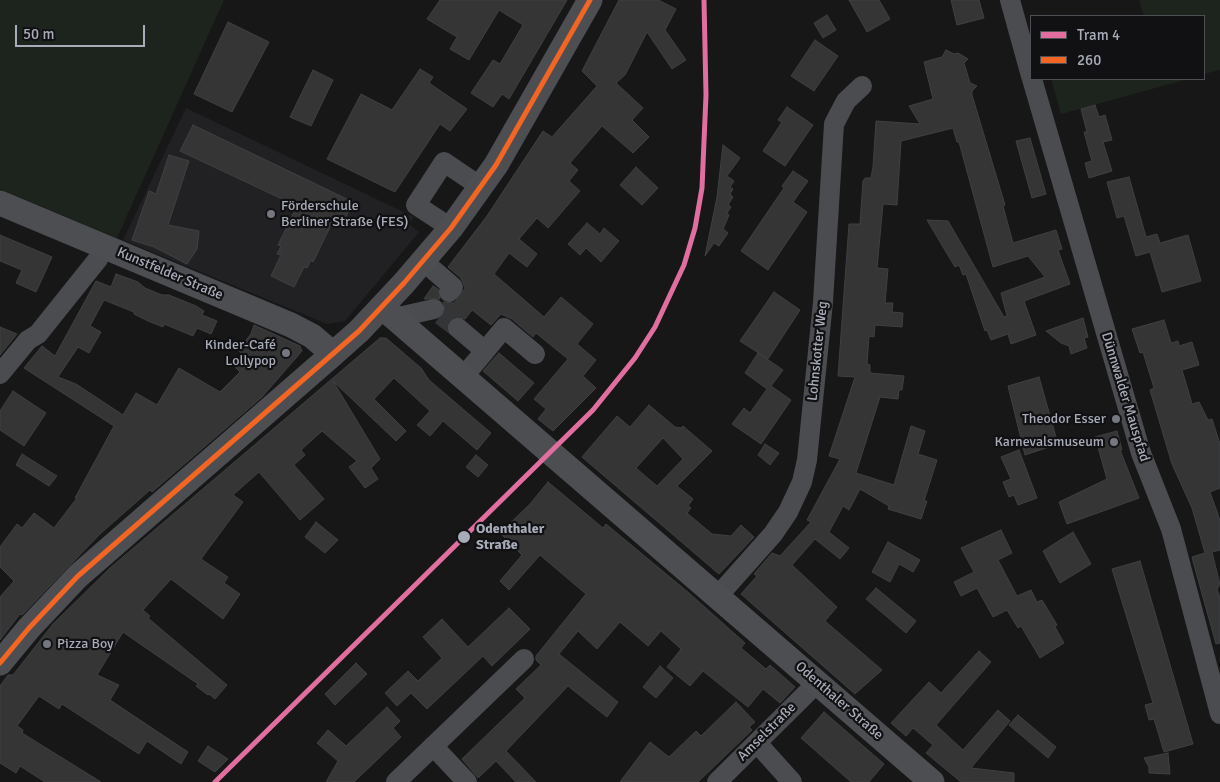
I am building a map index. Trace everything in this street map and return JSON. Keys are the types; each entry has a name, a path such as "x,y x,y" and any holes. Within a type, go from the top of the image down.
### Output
{"main road":[{"path":"0,663 29,628 78,576 333,354 388,312 422,261 482,186 503,154 590,0"},
{"name":"Kunstfelder Straße","path":"0,203 297,328 324,344 333,354"},
{"name":"Odenthaler Straße","path":"388,312 932,782"}],"street":[{"name":"Dünnwalder Mauspfad","path":"1010,0 1030,70"},
{"name":"Dünnwalder Mauspfad","path":"1033,80 1141,452 1171,529 1220,714"},
{"name":"Lohnskotter Weg","path":"717,597 773,534 788,512 802,482 807,460 823,302 834,124 846,101 862,86"},
{"path":"450,228 416,205 444,162 482,186"},
{"path":"0,374 28,340 38,334 98,259 103,246"},
{"path":"422,261 453,287 449,292"},
{"path":"388,312 437,311"},
{"path":"458,328 485,351"},
{"path":"463,377 504,328 534,354"},
{"path":"396,782 524,659"},
{"name":"Amselstraße","path":"716,782 817,682"},
{"path":"757,743 792,782"},
{"path":"433,746 467,782"}],"shaded area":[{"path":"0,0 224,0 117,238 0,189"},
{"path":"1139,0 1220,0 1220,70 1205,74 1205,15 1144,15"},
{"path":"1051,80 1184,80 1061,114"},
{"name":"Förderschule Berliner Straße (FES)","path":"186,108 414,217 409,224 419,232 345,321 327,324 123,240"}],"building":[{"path":"440,0 567,0 509,99 502,94 493,107 471,93 493,60 500,64 523,25 499,10 469,60 450,49 457,37 427,19"},
{"path":"619,0 658,0 676,9 665,30 686,60 672,69 647,32 625,75 616,83 643,108 632,120 649,137 633,153 602,126 570,163 578,170 569,181 580,191 548,228 537,218 519,239 537,254 527,267 509,253 494,274 544,317 561,297 593,324 577,344 596,360 583,376 596,388 553,431 538,419 546,409 534,399 568,359 536,333 533,337 512,319 501,314 491,325 472,310 465,319 454,317 447,325 440,319 445,312 443,302 454,303 465,288 461,278 448,267 487,216 543,131 552,137 597,86 582,71"},
{"path":"849,0 879,0 890,19 867,32"},
{"path":"951,0 979,0 984,18 957,25"},
{"path":"827,15 836,30 823,38 814,23"},
{"path":"228,22 269,42 232,112 194,94"},
{"path":"815,40 838,56 814,91 791,76"},
{"path":"946,50 954,54 958,53 968,59 964,63 970,83 977,86 972,91 972,95 1005,205 1003,206 1013,243 1056,230 1062,249 1058,250 1070,284 1024,301 1036,335 1011,344 1008,334 991,340 987,330 985,331 966,274 963,275 959,265 955,267 927,220 948,221 1004,317 1007,316 1001,293 1045,277 1028,256 993,267 959,142 957,142 953,128 901,141 897,205 883,204 877,268 888,269 885,303 893,303 892,312 903,313 902,327 875,325 874,337 869,336 867,364 870,365 870,373 904,376 902,390 899,390 898,399 880,397 856,473 894,485 911,426 925,431 918,454 937,460 924,501 927,501 921,519 888,509 889,506 860,489 849,510 843,506 829,532 849,548 840,559 815,539 792,565 837,607 825,621 882,670 855,694 741,594 757,576 754,574 772,553 780,556 811,522 807,520 840,459 829,456 855,377 838,376 849,224 860,224 863,181 865,178 871,178 873,167 876,121 920,124 909,106 933,99 924,62 942,57"},
{"path":"420,69 433,77 429,83 467,109 450,131 440,124 395,192 327,159 361,94 392,110"},
{"path":"313,70 333,80 311,126 290,117"},
{"path":"1095,105 1099,117 1105,115 1112,140 1103,142 1112,171 1089,178 1085,163 1092,161 1084,132 1087,132 1081,109"},
{"path":"787,107 813,125 785,166 763,151 782,122 778,120"},
{"path":"193,125 353,202 341,227 332,223 313,262 311,260 307,268 304,267 294,287 271,276 281,255 277,254 281,246 278,245 297,206 180,151"},
{"path":"1030,138 1046,194 1032,198 1016,141"},
{"path":"723,145 740,158 727,176 734,181 730,187 733,189 730,194 733,197 728,205 731,207 727,213 729,215 723,229 728,233 719,246 714,243 705,256 717,197"},
{"path":"169,155 189,161 168,225 199,231 197,249 187,264 154,247 132,240 149,191 156,194"},
{"path":"636,167 658,188 642,205 620,185"},
{"path":"793,171 808,181 793,202 807,212 768,270 741,251 784,188 782,186"},
{"path":"1129,177 1146,237 1157,234 1160,243 1188,235 1201,281 1162,292 1150,252 1136,256 1124,216 1117,218 1107,182"},
{"path":"587,223 600,234 604,228 619,241 601,262 586,248 580,255 568,244"},
{"path":"0,235 52,257 36,292 16,283 22,270 0,261"},
{"path":"116,274 138,282 145,288 162,295 169,295 196,306 204,311 202,315 217,321 211,334 197,328 193,336 164,324 163,327 148,321 134,314 134,312 104,300 90,326 101,332 89,353 78,347 58,377 76,384 123,415 136,393 157,405 179,368 220,392 240,372 234,366 242,354 238,350 251,334 254,325 300,346 302,351 262,397 152,492 150,490 100,534 22,615 20,614 0,640 0,597 14,581 0,567 0,547 17,524 22,528 34,513 54,528 77,498 75,498 114,426 24,368 42,346 55,356 96,281 111,287"},
{"path":"433,286 438,289 440,299 424,299"},
{"path":"774,292 800,310 768,359 740,341"},
{"path":"1083,318 1088,337 1084,338 1087,348 1071,354 1069,346 1061,343 1046,331"},
{"path":"1164,320 1171,343 1178,341 1179,346 1192,342 1199,365 1182,370 1192,404 1199,402 1208,420 1212,419 1220,444 1220,488 1210,492 1220,520 1220,550 1212,552 1220,585 1217,589 1220,598 1220,643 1216,644 1192,557 1205,553 1192,508 1172,464 1150,390 1154,388 1143,352 1140,353 1132,329"},
{"path":"0,327 17,334 0,355"},
{"path":"380,338 386,338 421,368 429,380 491,433 477,450 443,421 430,436 417,425 430,411 394,378 374,399 406,431 396,441 333,381 380,459 371,468 378,479 365,488 349,467 357,461 322,431 301,450 305,455 294,465 324,499 300,520 259,472 233,495 243,502 201,559 228,577 224,583 240,594 223,619 171,579 143,610 150,616 148,618 227,685 215,699 196,686 198,684 123,632 97,675 119,685 110,700 188,752 181,764 147,741 139,754 62,704 59,709 39,696 17,726 23,730 22,733 101,782 45,782 20,766 16,773 0,763 0,686 8,675 13,675 53,624 110,568"},
{"path":"499,353 534,383 518,401 483,371"},
{"path":"758,353 783,370 771,386 791,400 761,444 732,424 744,408 750,413 767,389 745,373"},
{"path":"1039,377 1058,444 1025,455 1008,386"},
{"path":"13,391 46,413 24,446 0,430 0,411"},
{"path":"649,405 675,427 681,428 683,426 712,451 677,486 693,499 688,506 691,508 687,513 712,534 731,536 741,525 754,537 719,574 582,457 617,416 630,427","holes":["663,438 683,459 657,486 636,468"]},
{"path":"1117,431 1122,450 1120,450 1139,498 1067,524 1059,502 1107,479 1095,437"},
{"path":"765,444 779,453 770,465 758,455"},
{"path":"1019,450 1037,498 1018,505 1014,495 1009,497 1003,482 1011,479 1001,457"},
{"path":"22,454 57,476 49,486 16,465"},
{"path":"476,455 488,465 478,477 466,467"},
{"path":"548,482 603,528 606,524 689,593 745,643 741,648 766,669 770,665 795,687 780,703 763,689 748,707 703,671 690,686 667,667 681,649 661,631 648,646 620,622 597,649 578,631 559,654 618,702 607,717 568,686 506,751 536,782 516,782 496,761 478,778 462,759 525,698 516,689 541,665 536,660 536,656 586,594 540,555 509,590 500,581 522,555 500,533 530,504"},
{"path":"316,522 338,540 325,553 305,537"},
{"path":"1001,530 1012,553 998,560 1017,596 1031,590 1037,602 1042,600 1057,625 1055,627 1064,643 1040,658 1021,626 1018,628 1007,610 993,617 977,588 961,596 954,582 974,572 961,548"},
{"path":"1073,532 1091,564 1060,583 1043,551"},
{"path":"888,542 920,560 913,572 899,564 890,582 872,572"},
{"path":"1140,561 1193,744 1164,752 1154,719 1149,720 1145,705 1153,703 1112,569"},
{"path":"876,588 916,621 906,633 866,599"},
{"path":"509,608 530,629 492,666 483,656 427,709 411,693 397,706 385,693 408,671 418,681 442,658 423,637 442,619 468,647"},
{"path":"979,651 991,662 936,725 963,750 998,710 1010,721 971,768 1014,773 1014,782 961,782 926,753 933,745 913,728 906,736 891,723 929,682 941,693"},
{"path":"356,663 367,674 335,705 325,694"},
{"path":"660,666 673,678 656,698 643,687"},
{"path":"736,702 755,722 749,727 752,730 698,782 620,782 650,742 669,757 696,731 701,736"},
{"path":"387,707 400,721 393,728 401,737 354,782 326,782 338,761 317,743 328,730 346,746"},
{"path":"824,712 884,764 869,782 851,782 801,738"},
{"path":"1018,715 1056,747 1048,758 1009,725"},
{"path":"208,746 228,759 215,772 198,761"},
{"path":"1168,753 1170,774 1149,773 1149,767 1144,758"}],"tunnel":[{"path":"441,315 458,328"}],"tram line":[{"name":"4","path":"215,782 593,410 635,358 655,327 684,265 695,228 702,188 706,95 704,0"}],"transit line":[{"name":"260","path":"0,663 29,628 78,576 359,331 404,283 451,228 496,165 590,0"}],"place":[{"name":"Förderschule Berliner Straße (FES)","path":"271,214"},
{"name":"Kinder-Café Lollypop","path":"286,353"},
{"name":"Theodor Esser","path":"1116,419"},
{"name":"Karnevalsmuseum","path":"1114,442"},
{"name":"Odenthaler Straße","path":"464,537"},
{"name":"Pizza Boy","path":"47,644"}]}
